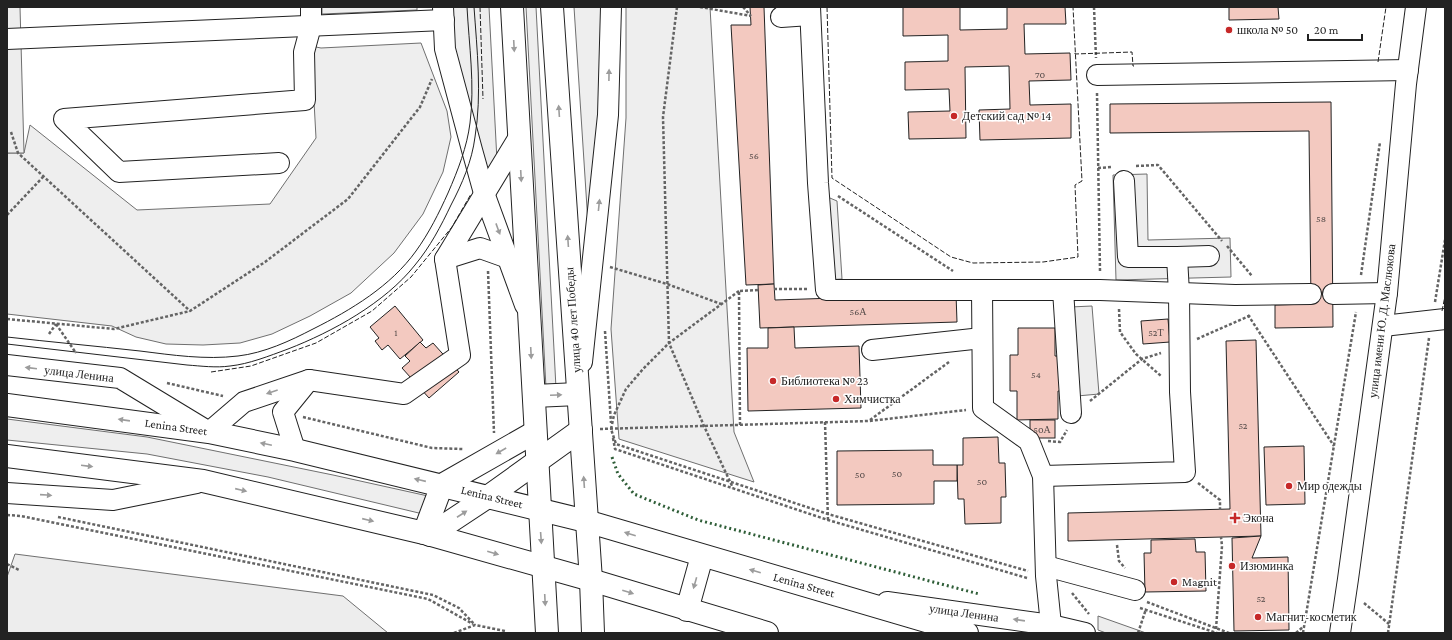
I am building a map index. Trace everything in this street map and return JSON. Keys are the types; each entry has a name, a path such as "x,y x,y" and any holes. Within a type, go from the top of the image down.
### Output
{"main road":[{"path":"512,7 547,633"},
{"name":"улица 40 лет Победы","path":"552,7 591,580 593,633"},
{"path":"534,396 578,394"},
{"name":"Lenina Street","path":"7,405 209,432 296,450 489,496 586,521 967,633"},
{"path":"427,534 489,496 581,430"},
{"path":"427,534 442,485 535,432"},
{"path":"7,456 203,481 427,534 591,580 767,633"},
{"path":"687,610 702,556"}],"street":[{"name":"улица 40 лет Победы","path":"578,394 588,313 608,115 611,7"},
{"name":"улица имени Ю. Д. Маслюкова","path":"1340,633 1383,326 1408,70 1416,7"},
{"path":"781,17 810,11 818,183 826,290 1109,290 1235,295 1311,294"},
{"path":"7,39 311,16 444,14 445,49 484,193 529,314"},
{"path":"279,164 119,172 64,119 305,100 304,52 311,16"},
{"path":"1096,75 1408,70"},
{"path":"209,432 244,402 309,380 404,394 460,355 445,259 519,137"},
{"path":"1124,171 1128,257 1209,256"},
{"path":"445,259 480,248 508,258"},
{"path":"1043,476 1185,472 1180,392 1177,257"},
{"path":"982,290 983,408 1028,441 1043,476 1046,575 1051,625"},
{"path":"1063,290 1075,416"},
{"path":"1333,294 1387,293"},
{"path":"1383,326 1438,319"},
{"path":"872,350 982,338"},
{"name":"улица Ленина","path":"7,365 120,378 209,432"},
{"path":"296,450 283,412 309,380"},
{"path":"7,493 113,500 203,481"},
{"path":"1046,575 1140,600"},
{"name":"улица Ленина","path":"844,596 1051,625 1087,624"}],"path":[{"path":"677,7 663,117 669,343 704,426 733,488"},
{"path":"700,7 751,16 743,7"},
{"path":"1094,7 1098,168 1109,290 1120,332 1136,354 1180,392"},
{"path":"7,319 114,329 190,311 265,262 348,199 420,107 433,78"},
{"path":"11,132 18,153 190,311"},
{"path":"1303,633 1359,293 1380,140"},
{"path":"1028,441 1060,442 1075,416 1142,359 1180,346 1249,316 1267,294 1158,165 1124,171 1098,168"},
{"path":"7,215 43,177"},
{"path":"818,183 956,273"},
{"path":"1388,633 1438,319 1445,240"},
{"path":"487,251 494,438"},
{"path":"607,266 667,284 721,305"},
{"path":"774,289 826,290"},
{"path":"758,290 739,292 669,343 643,369 626,389 614,415 611,429 616,444 828,514 1046,575"},
{"path":"739,292 740,425"},
{"path":"1235,295 1334,447"},
{"path":"588,313 606,332 611,429 615,449 828,520 1046,575"},
{"path":"49,334 56,324"},
{"path":"56,324 79,358"},
{"path":"869,421 950,361"},
{"path":"611,429 869,421 983,408"},
{"path":"825,422 828,520"},
{"path":"1185,472 1220,500 1220,510"},
{"path":"7,515 20,516 428,600 475,626 505,633"},
{"path":"54,516 433,595 459,608 475,626"},
{"path":"1140,600 1146,610 1216,633 1222,546 1221,537"},
{"path":"7,564 19,570"},
{"path":"1348,578 1355,595 1389,624"},
{"path":"1077,590 1069,588 1087,624"},
{"path":"1140,600 1229,633"},
{"path":"1140,600 1146,610"},
{"path":"1138,633 1146,610"},
{"path":"454,633 475,626"},
{"path":"1296,633 1304,626"}],"shaded area":[{"path":"7,7 20,7 24,153 7,153"},
{"path":"322,7 417,7 417,10 322,14"},
{"path":"452,7 489,7 497,161 487,176 454,50"},
{"path":"526,7 536,7 556,388 546,388"},
{"path":"574,7 602,7 599,126 589,239"},
{"path":"626,7 710,7 734,432 754,482 619,439 611,329 626,118"},
{"path":"421,43 447,111 451,137 443,172 423,214 394,253 351,293 310,316 272,334 240,343 203,345 166,344 136,337 112,326 7,314 7,153 24,153 30,125 137,210 270,204 316,138 311,46 321,48"},
{"path":"1147,174 1148,240 1230,238 1231,277 1116,280 1113,175"},
{"path":"818,193 837,201 842,279 825,280"},
{"path":"1092,306 1099,394 1077,396 1070,307"},
{"path":"7,419 147,437 428,496 423,514 268,477 147,454 7,440"},
{"path":"15,554 343,596 388,633 7,633 7,577"},
{"path":"1098,616 1146,633 1106,633 1098,630"}],"building":[{"path":"750,7 764,7 774,284 746,285 731,25 751,25"},
{"path":"903,7 960,7 960,30 1007,29 1007,7 1065,7 1066,24 1024,24 1025,54 1070,53 1071,80 1029,81 1030,105 1071,104 1071,138 980,140 979,110 1010,109 1009,66 965,67 966,138 909,139 908,112 950,111 949,89 905,90 905,62 948,61 948,35 903,36"},
{"path":"1229,7 1278,7 1279,19 1229,20"},
{"path":"1331,102 1333,327 1275,328 1275,305 1311,304 1309,131 1110,133 1110,104"},
{"path":"774,284 775,300 956,294 957,322 760,328 758,285"},
{"path":"395,306 423,340 400,359 388,345 382,350 375,341 379,338 370,327"},
{"path":"1168,319 1170,342 1143,344 1141,321"},
{"path":"794,327 795,348 859,346 861,408 748,411 747,348 768,348 768,328"},
{"path":"1018,328 1055,328 1055,356 1063,356 1063,391 1058,391 1058,419 1017,420 1017,391 1010,391 1010,355 1018,355"},
{"path":"1256,340 1261,536 1068,541 1068,513 1230,509 1226,341"},
{"path":"420,342 426,348 433,343 459,372 429,398 402,368 410,361 405,356"},
{"path":"1030,420 1055,420 1055,438 1030,438"},
{"path":"998,437 999,463 1005,463 1006,497 1001,497 1001,523 965,524 964,499 958,499 957,465 963,465 963,438"},
{"path":"1304,446 1305,504 1266,505 1264,447"},
{"path":"933,450 933,465 957,465 957,481 934,481 934,504 837,505 837,451"},
{"path":"1261,536 1252,558 1288,557 1289,630 1234,631 1232,538"},
{"path":"1195,539 1196,552 1205,552 1206,591 1145,592 1144,553 1151,553 1151,540"}],"tram line":[{"path":"7,337 189,356 238,356 277,346 295,338 342,314 369,296 395,275 406,264 421,244 441,208 462,158 469,132 472,94 467,7"},
{"path":"7,344 187,365 214,367 230,366 259,359 305,342 340,325 373,304 403,279 426,251 463,181 469,164 474,146 479,88 474,7"}],"hedge":[{"path":"612,457 618,474 634,494 698,520 979,594"}],"fence":[{"path":"480,7 483,99"},
{"path":"827,7 832,178 951,257 973,263 1043,262 1078,257 1075,185 1082,181 1073,7"},
{"path":"1378,62 1386,7"},
{"path":"1075,53 1132,52 1134,66"},
{"path":"211,372 251,366 316,343 372,311 411,277 452,227 471,194"},
{"path":"1442,311 1445,296"}],"place":[{"name":"школа № 50","path":"1229,30"},
{"name":"Детский сад № 14","path":"954,116"},
{"name":"Библиотека № 23","path":"773,381"},
{"name":"Химчистка","path":"836,399"},
{"name":"Мир одежды","path":"1289,486"},
{"name":"Экона","path":"1235,518"},
{"name":"Изюминка","path":"1232,566"},
{"name":"Magnit","path":"1174,582"},
{"name":"Магнит-косметик","path":"1258,617"}]}
